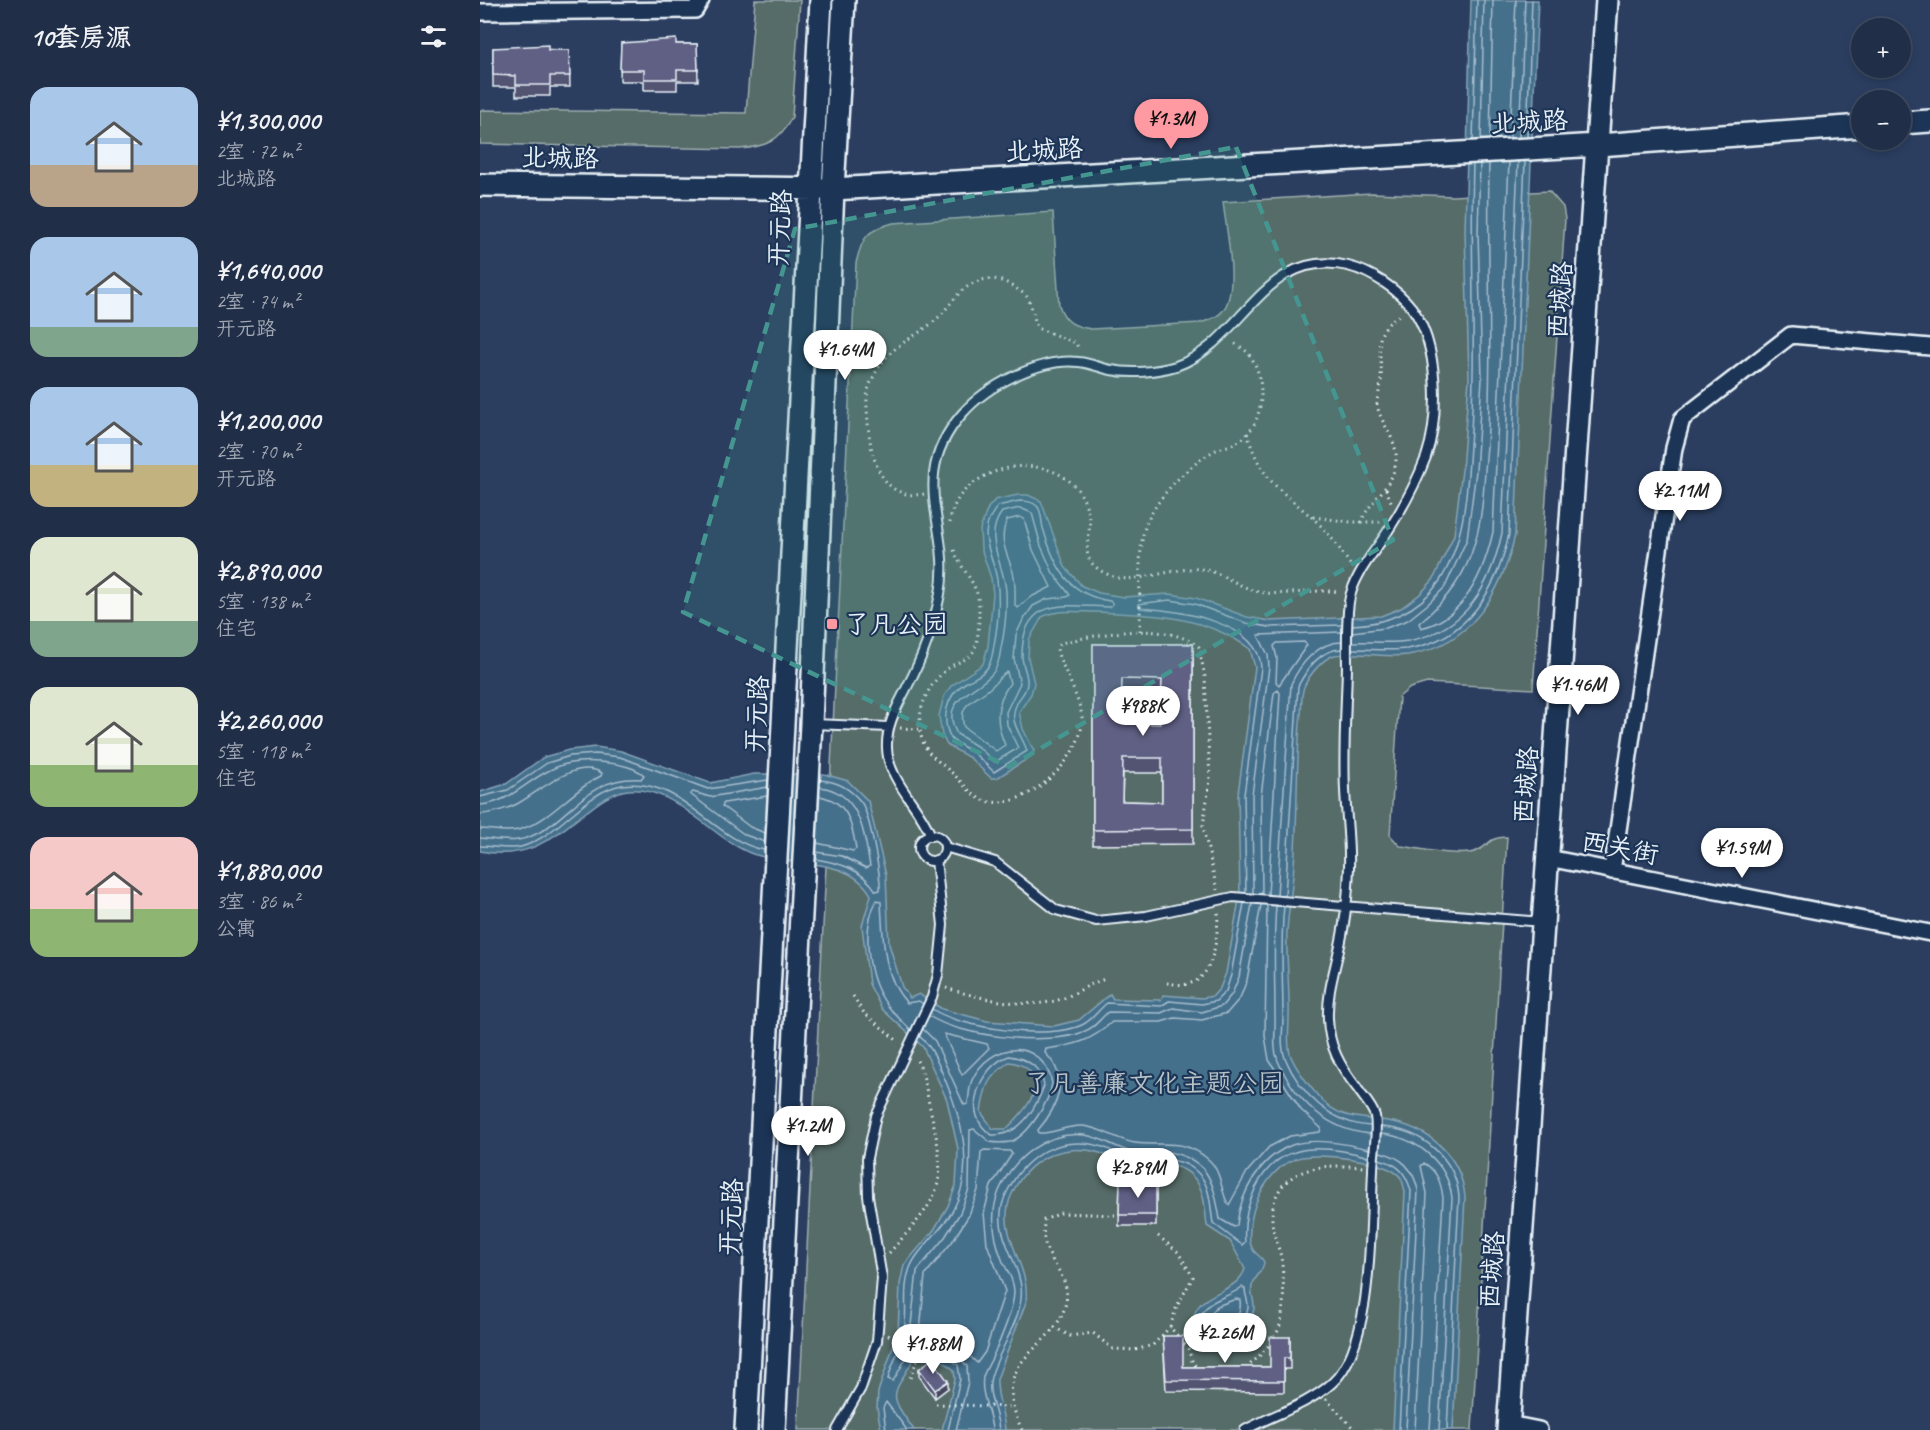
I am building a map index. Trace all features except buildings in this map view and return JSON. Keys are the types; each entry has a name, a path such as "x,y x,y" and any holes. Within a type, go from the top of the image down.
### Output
{"main road":[{"name":"开元路","path":"746,1430 777,877 809,188 821,0"},
{"name":"开元路","path":"774,1430 811,724 833,189 844,0"},
{"name":"西城路","path":"1508,1427 1607,0"},
{"path":"1911,122 1930,121"},
{"name":"北城路","path":"480,184 833,189 1598,145 1851,127"}],"street":[{"path":"480,12 694,10 701,0"},
{"path":"1612,871 1674,448 1682,419 1791,335 1930,347"},
{"name":"西关街","path":"1548,858 1930,933"},
{"path":"1508,1427 1539,1430"}],"lane":[{"path":"931,836 925,820 891,766 886,745 897,703 922,653 941,590 939,540 932,493 938,457 961,414 980,397 1017,375 1053,363 1083,362 1124,372 1172,368 1195,356 1223,336 1272,282 1306,266 1326,263 1363,271 1396,292 1412,308 1429,344 1434,363 1431,428 1428,453 1413,488 1351,593 1348,614 1344,763 1349,850 1346,905 1339,953 1330,989 1330,1040 1344,1071 1375,1116 1367,1274 1359,1332 1347,1365 1332,1384 1245,1430"},
{"path":"811,724 890,727"},
{"path":"931,836 941,839 945,847 943,855 936,860 925,858 920,852 922,841 931,836"},
{"path":"945,847 994,862 1041,900 1074,917 1096,921 1119,920 1233,897 1543,922"},
{"path":"837,1430 861,1388 877,1341 881,1299 880,1264 868,1196 867,1158 876,1116 932,997 935,985 943,938 941,888 936,860"}],"path":[{"path":"932,493 917,495 888,483 876,469 869,447 866,403 869,385 884,357 899,344 933,322 962,290 976,281 991,278 1006,281 1027,297 1037,328 1076,343 1083,362"},
{"path":"1361,523 1364,513 1391,481 1396,461 1397,450 1376,406 1381,384 1378,344 1386,326 1412,308"},
{"path":"1140,631 1141,576 1146,524 1159,500 1180,478 1212,452 1242,440 1258,420 1261,393 1257,369 1247,351 1223,336"},
{"path":"1247,433 1252,450 1268,478 1281,494 1311,517 1327,533 1358,578"},
{"path":"950,530 956,500 967,487 982,477 1010,465 1041,467 1077,486 1090,518 1087,552 1091,562 1104,573 1117,578 1201,569 1219,574 1256,591 1292,595 1331,591 1351,593"},
{"path":"1311,517 1361,523 1394,522"},
{"path":"952,544 957,560 976,587 979,606 975,649 967,659 953,664 933,684 921,713 919,729 924,746 934,758 970,791 985,801 999,802 1014,798 1057,773 1075,747 1080,731 1080,709 1059,657 1058,650 1061,643 1140,631 1189,638 1199,646 1205,677 1206,741 1210,780 1203,826 1217,899 1216,931 1204,974 1190,984 1167,983"},
{"path":"890,727 919,729"},
{"path":"935,985 970,995 1032,1003 1054,1002 1106,979"},
{"path":"853,996 864,1013 879,1029 908,1047 919,1064 940,1155 940,1178 935,1198 923,1216 880,1264"},
{"path":"1242,1371 1261,1356 1279,1328 1282,1269 1272,1221 1276,1200 1284,1183 1300,1172 1326,1166 1373,1168"},
{"path":"1022,1430 1011,1407 1012,1386 1024,1356 1062,1316 1067,1288 1044,1239 1044,1220 1061,1214 1115,1215"},
{"path":"1054,1327 1070,1336 1093,1333 1113,1349 1147,1348 1170,1327 1177,1305 1193,1277 1178,1252 1158,1236"},
{"path":"1170,1327 1188,1348 1193,1364 1207,1370"},
{"path":"893,1339 919,1355 910,1378"},
{"path":"1319,1392 1355,1430"},
{"path":"936,1404 1011,1407"}],"highlighted area":[{"path":"1236,147 1393,540 1009,767 683,612 795,229"}],"green space":[{"path":"755,0 800,0 792,117 782,132 771,141 757,147 740,149 480,144 480,110 746,113"},
{"name":"了凡善廉文化主题公园","path":"1549,191 1563,207 1565,219 1533,689 1427,683 1410,688 1399,697 1390,835 1400,846 1461,853 1477,851 1492,840 1507,837 1472,1430 798,1430 856,263 863,241 871,232 893,223 1053,212 1059,305 1067,320 1080,327 1091,329 1200,323 1214,318 1224,309 1231,287 1230,257 1223,202 1372,193 1453,196"}],"water":[{"path":"1471,0 1538,0 1515,535 1502,576 1481,613 1467,628 1450,640 1408,655 1335,655 1321,663 1306,682 1302,696 1298,748 1296,833 1287,931 1289,1045 1292,1059 1302,1076 1326,1104 1342,1113 1403,1125 1429,1137 1450,1156 1462,1182 1465,1197 1453,1430 1393,1430 1405,1192 1401,1178 1394,1172 1368,1162 1318,1156 1295,1159 1274,1173 1259,1196 1250,1225 1253,1250 1264,1262 1252,1286 1254,1309 1251,1319 1238,1337 1220,1346 1211,1346 1201,1342 1193,1334 1193,1319 1197,1308 1213,1295 1232,1285 1245,1269 1230,1241 1207,1226 1204,1200 1198,1183 1180,1168 1129,1166 1100,1153 1072,1150 1047,1156 1026,1172 1011,1196 1007,1210 1010,1237 1024,1275 1026,1302 997,1379 1005,1430 942,1430 955,1379 954,1370 943,1361 914,1358 897,1388 896,1400 914,1430 881,1430 877,1408 878,1392 898,1332 900,1284 904,1265 934,1230 948,1206 956,1185 958,1149 947,1100 923,1047 882,1009 869,984 862,926 871,895 861,882 848,873 816,864 750,853 673,802 657,794 640,790 622,791 607,797 549,839 525,850 511,853 480,851 480,792 506,784 544,757 569,750 596,747 621,751 710,783 754,774 824,774 848,781 868,801 886,875 889,944 902,987 910,998 919,994 942,1009 987,1021 1054,1026 1079,1020 1110,994 1113,999 1161,1000 1163,995 1202,998 1213,996 1220,988 1226,973 1240,894 1238,794 1255,667 1250,649 1215,629 1176,618 1075,611 1042,617 1029,640 1028,658 1034,683 1031,694 1019,712 1023,729 1034,751 1030,757 997,778 991,778 970,758 947,745 942,735 939,716 944,696 951,686 983,664 988,646 993,594 991,578 981,548 980,529 988,508 995,500 1028,495 1041,501 1065,567 1082,586 1099,593 1124,597 1170,594 1196,598 1247,617 1270,621 1381,616 1401,608 1420,594 1433,580 1454,535 1469,379 1465,232","holes":["1009,1062 1027,1068 1038,1084 1021,1114 1006,1129 993,1129 981,1112 984,1095 988,1083"]}],"place":[{"name":"了凡公园","path":"832,624"}]}
